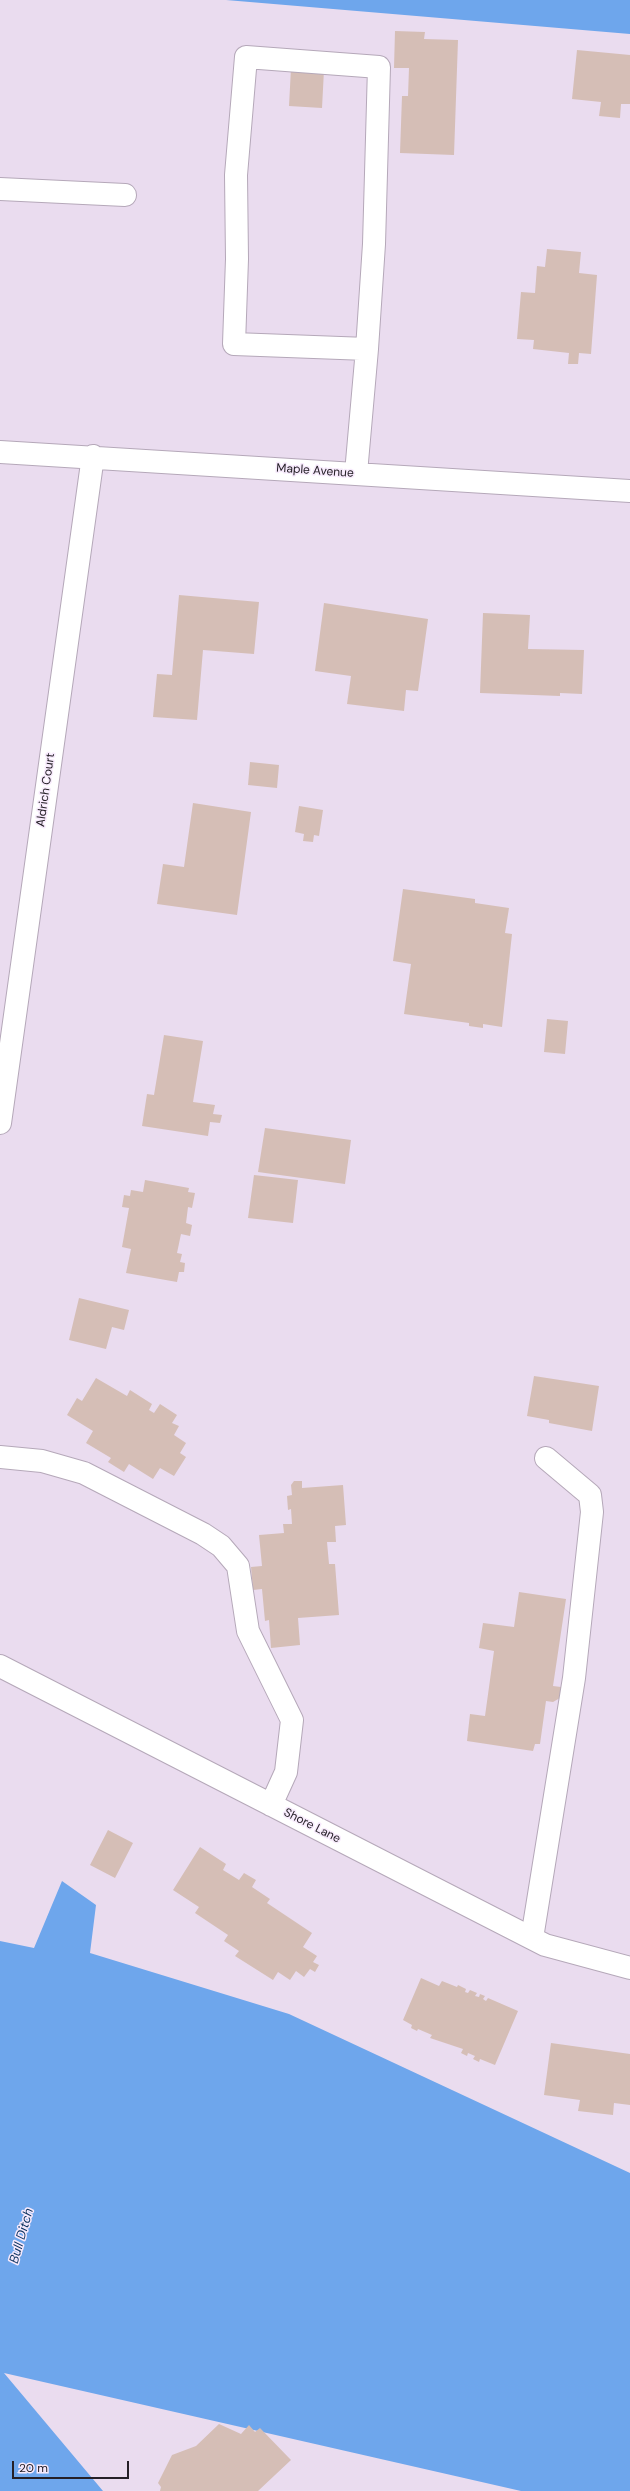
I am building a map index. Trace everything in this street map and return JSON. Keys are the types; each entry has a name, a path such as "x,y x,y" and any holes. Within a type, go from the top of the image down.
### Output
{"street":[{"path":"356,473 367,349 374,244 379,67 246,57 236,175 237,259 234,344 367,349"},
{"path":"0,189 125,195"},
{"name":"Maple Avenue","path":"0,452 93,456 630,491"},
{"name":"Aldrich Court","path":"0,1123 93,456"},
{"path":"0,1457 42,1461 84,1473 203,1534 221,1546 238,1566 248,1631 292,1720 286,1772 271,1805"},
{"path":"532,1938 574,1678 592,1512 590,1494 546,1458"},
{"name":"Shore Lane","path":"0,1666 545,1945 630,1968"}],"water":[{"path":"226,0 630,0 630,34 464,20"},
{"name":"Bull Ditch","path":"62,1881 96,1905 90,1953 289,2014 630,2173 630,2491 521,2491 4,2373 103,2491 0,2491 0,1941 34,1948"}],"building":[{"path":"395,31 425,32 424,39 458,40 454,155 400,153 402,96 408,96 409,68 394,68"},
{"path":"577,50 630,55 630,104 621,104 620,118 599,116 601,102 572,99"},
{"path":"291,68 324,70 322,108 289,106"},
{"path":"547,249 581,252 579,273 597,275 591,354 579,353 578,364 568,364 569,353 533,349 534,340 517,339 521,292 535,293 537,266 545,267"},
{"path":"179,595 259,602 254,654 203,650 197,720 153,717 157,674 172,675"},
{"path":"324,603 428,619 418,691 406,690 404,711 347,704 351,676 315,671"},
{"path":"483,613 530,615 528,649 584,650 582,694 560,693 560,696 480,693"},
{"path":"250,762 279,765 277,788 248,785"},
{"path":"193,803 251,812 237,915 157,904 163,864 184,867"},
{"path":"299,806 323,810 319,836 314,835 313,842 303,841 304,834 295,832"},
{"path":"403,889 475,899 475,903 509,908 505,933 512,934 502,1027 483,1024 483,1028 469,1026 469,1023 404,1014 411,964 393,961"},
{"path":"547,1019 568,1021 565,1054 544,1052"},
{"path":"164,1035 203,1041 193,1102 215,1105 213,1114 222,1115 220,1123 210,1122 208,1136 142,1126 147,1094 154,1095"},
{"path":"265,1128 351,1140 345,1184 258,1172"},
{"path":"254,1175 298,1180 293,1223 248,1218"},
{"path":"145,1180 189,1188 188,1192 195,1193 192,1208 188,1207 186,1223 192,1225 190,1236 181,1234 177,1253 182,1254 180,1262 185,1263 184,1272 179,1272 177,1282 126,1273 131,1249 122,1247 129,1208 122,1207 124,1195 130,1196 131,1190 143,1192"},
{"path":"79,1298 129,1310 124,1330 112,1327 106,1349 69,1340"},
{"path":"534,1376 599,1386 592,1431 549,1423 549,1420 527,1416"},
{"path":"96,1378 127,1396 130,1390 152,1404 149,1410 154,1413 160,1404 177,1415 172,1423 179,1426 174,1435 186,1443 180,1453 186,1457 174,1476 160,1468 153,1479 129,1464 124,1472 108,1462 111,1458 86,1443 93,1431 67,1415 77,1398 82,1401"},
{"path":"294,1481 302,1481 302,1488 343,1485 346,1525 335,1526 336,1542 327,1542 329,1564 335,1564 339,1615 298,1618 300,1645 271,1648 269,1620 265,1621 262,1589 253,1590 251,1567 262,1566 259,1535 284,1533 283,1524 292,1524 291,1509 288,1510 287,1496 292,1495 291,1485"},
{"path":"519,1592 566,1599 553,1686 561,1687 560,1698 553,1702 546,1701 540,1744 535,1744 533,1751 467,1741 470,1714 485,1716 494,1651 479,1648 483,1623 514,1627"},
{"path":"108,1830 133,1843 115,1878 90,1865"},
{"path":"200,1847 226,1864 223,1870 239,1880 244,1873 256,1880 252,1887 270,1899 267,1903 312,1933 303,1947 317,1956 313,1962 319,1965 315,1972 310,1969 304,1977 296,1971 290,1980 278,1972 273,1980 235,1956 239,1951 224,1941 228,1935 195,1913 199,1907 173,1890"},
{"path":"421,1978 439,1986 442,1981 457,1987 458,1985 466,1989 465,1992 468,1993 470,1990 477,1993 475,1996 479,1997 480,1994 485,1996 483,1999 486,2001 488,1998 518,2011 495,2065 480,2059 479,2062 473,2059 475,2056 468,2053 467,2056 461,2053 463,2049 430,2038 432,2035 418,2029 417,2031 411,2028 412,2025 403,2020"},
{"path":"551,2043 630,2054 630,2105 614,2103 613,2115 578,2111 580,2100 544,2095"},
{"path":"219,2424 241,2434 249,2425 255,2432 260,2428 291,2460 258,2491 160,2491 161,2487 158,2483 172,2455 196,2446"}]}
